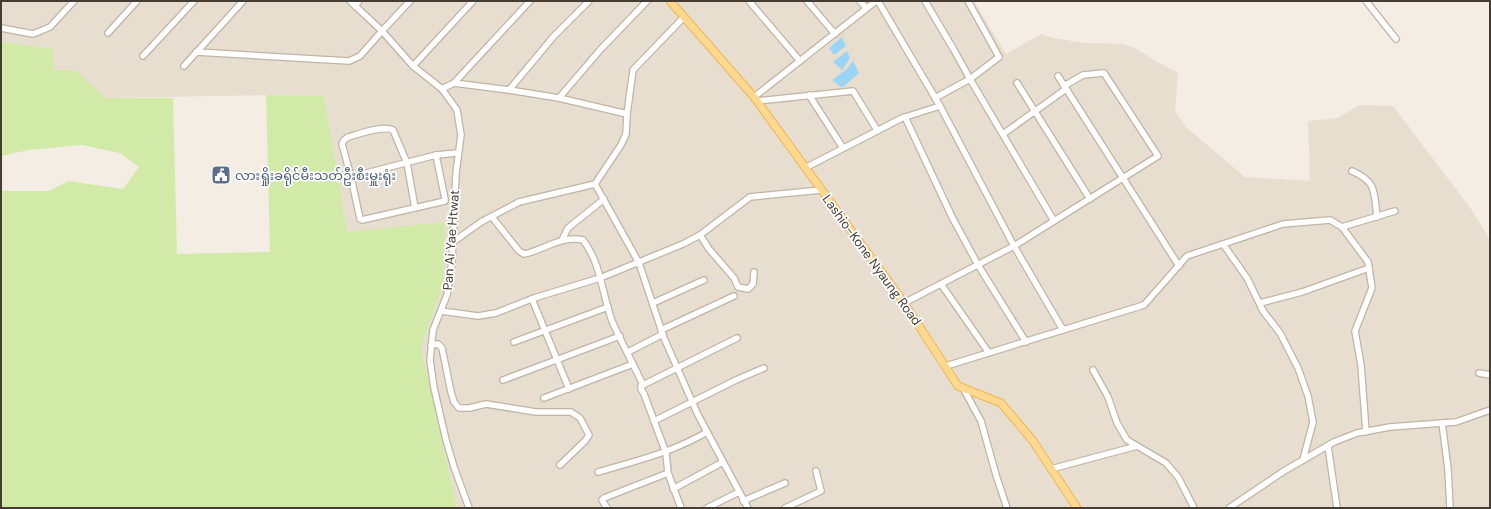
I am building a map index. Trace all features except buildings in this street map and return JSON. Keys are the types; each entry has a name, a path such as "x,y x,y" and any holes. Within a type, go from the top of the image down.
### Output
{"main road":[{"name":"Lashio-Kone Nyaung Road","path":"670,1 755,99 904,303 958,386 1001,402 1033,441 1077,508"}],"street":[{"path":"1,28 33,34 50,27 74,1"},
{"path":"108,34 137,1"},
{"path":"143,56 194,1"},
{"path":"184,66 243,1"},
{"name":"Pan Ai Yae Htwat","path":"350,1 357,3 413,66 442,89 457,110 461,135 458,153 453,242 447,294 433,330 430,360 434,388 444,432 454,467 469,508"},
{"path":"196,52 349,61 360,56 410,1"},
{"path":"413,66 473,1"},
{"path":"442,89 454,83 530,1"},
{"path":"508,90 554,36 589,1"},
{"path":"559,98 600,50 647,1"},
{"path":"749,1 800,62"},
{"path":"807,1 835,34"},
{"path":"860,1 866,8"},
{"path":"755,99 866,8 877,1 940,106 1014,246 1063,330"},
{"path":"925,1 1054,221"},
{"path":"935,98 970,79 999,57 968,1"},
{"path":"1366,1 1396,38"},
{"path":"453,242 482,222 519,202 595,184 622,145 626,134 627,114 634,70 684,17"},
{"path":"904,303 1014,246 1158,156 1104,73 1083,75 1003,134"},
{"path":"1058,76 1179,266"},
{"path":"454,83 559,98 627,114"},
{"path":"1017,83 1090,198"},
{"path":"755,99 853,91 878,130"},
{"path":"809,95 843,148"},
{"path":"805,168 905,117 940,106"},
{"path":"905,117 952,217 978,265 1026,342"},
{"path":"415,208 407,163 395,134 388,128 382,128 348,137 342,144 360,219 362,220 415,208 445,201 436,155"},
{"path":"351,177 436,155 458,153"},
{"path":"1352,171 1365,176 1374,189 1377,216"},
{"path":"595,184 639,263 662,332 678,369 707,432 748,508"},
{"path":"441,311 478,316 496,313 532,299 600,278 683,244 700,235 750,197 821,190"},
{"path":"562,240 568,228 604,199"},
{"path":"1342,227 1395,211"},
{"path":"492,217 519,252 524,254 562,240 574,238 583,240 587,244 597,267 612,320 643,385 641,389 666,453 668,473 681,508"},
{"path":"946,366 1144,305 1187,256 1283,224 1330,220 1342,227 1368,262 1372,288 1355,331 1361,365 1366,432"},
{"path":"700,235 709,249 734,278 738,287 748,289 753,284 754,272"},
{"path":"1223,244 1247,278 1263,311 1280,333 1298,368 1308,396 1313,422 1303,460"},
{"path":"1260,303 1302,292 1369,268"},
{"path":"653,303 704,280"},
{"path":"941,284 989,353"},
{"path":"628,352 662,332 734,296"},
{"path":"532,299 569,389"},
{"path":"514,342 608,307"},
{"path":"503,380 557,361 620,336"},
{"path":"643,385 738,338"},
{"path":"431,345 438,344 442,348 451,392 454,402 459,408 469,408 486,404 536,412 571,412 580,418 589,435 585,441 560,465"},
{"path":"544,398 633,364"},
{"path":"654,421 736,380 764,368"},
{"path":"1093,370 1108,397 1117,423 1127,440 1166,464 1178,477 1194,508"},
{"path":"1479,373 1490,375"},
{"path":"963,388 981,421 1007,508"},
{"path":"1229,508 1303,460 1328,446 1352,436 1390,427 1456,422 1490,410"},
{"path":"1442,423 1448,469 1450,508"},
{"path":"598,472 666,453 707,432"},
{"path":"1051,469 1137,446"},
{"path":"1328,446 1337,508"},
{"path":"673,489 723,462"},
{"path":"785,508 821,491 816,471"},
{"path":"607,508 603,499 668,473"},
{"path":"743,501 785,483"},
{"path":"707,508 739,492"}],"shaded area":[{"path":"1,1 974,1 1006,54 1041,34 1053,38 1085,43 1122,44 1135,48 1178,73 1175,111 1186,127 1245,177 1310,181 1308,121 1338,118 1359,105 1393,106 1471,209 1490,240 1490,508 457,508 421,347 443,284 347,233 324,96 266,95 105,98 74,71 54,70 53,49 1,42"}],"green space":[{"path":"1,42 53,49 54,70 74,70 105,98 173,98 177,254 270,252 266,95 324,96 347,232 445,222 443,284 421,347 457,508 1,508 1,191 49,191 68,181 123,189 139,167 120,153 82,145 29,150 1,156"}],"water":[{"path":"842,37 846,46 834,55 829,48"},
{"path":"847,51 850,58 842,70 833,62"},
{"path":"853,61 859,73 842,88 832,80 847,69"}],"place":[{"name":"လားရှိုးခရိုင်မီးသတ်ဦးစီးမှူးရုံး","path":"221,175"}]}
